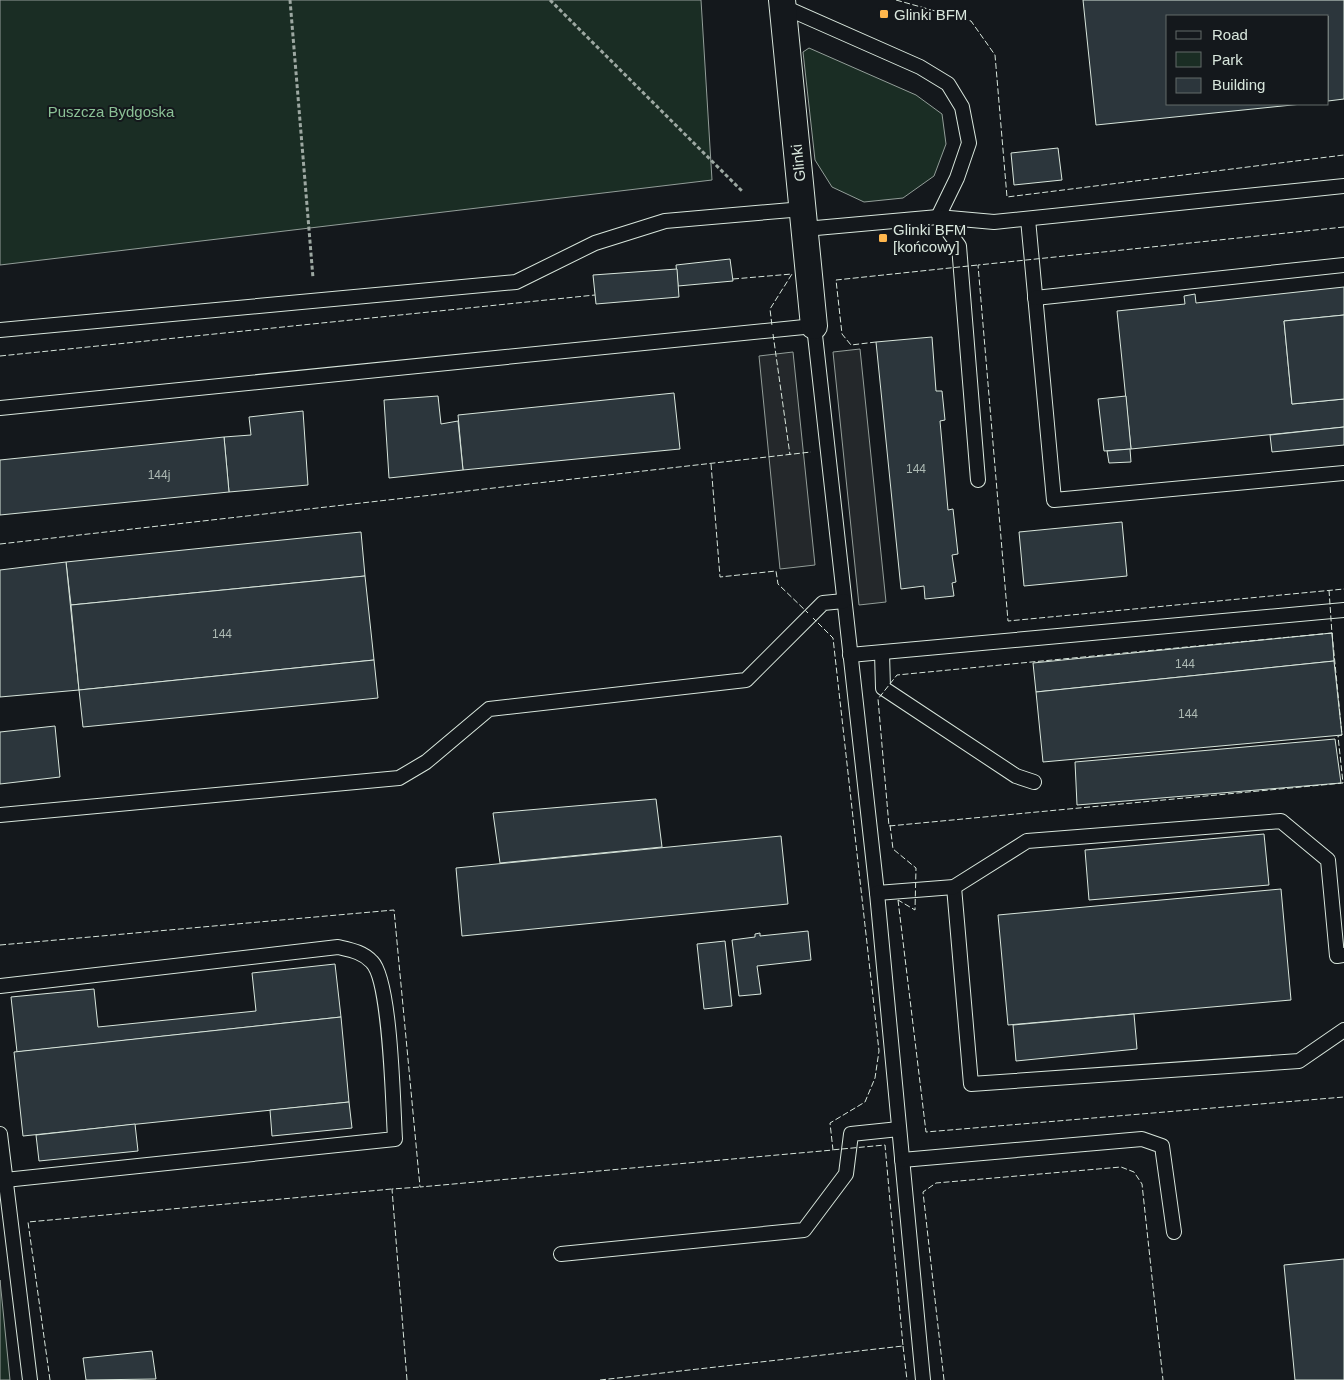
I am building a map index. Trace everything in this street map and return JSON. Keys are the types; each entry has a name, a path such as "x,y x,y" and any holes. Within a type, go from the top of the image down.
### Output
{"street":[{"name":"Glinki","path":"782,3 814,326"}],"lane":[{"path":"782,3 920,67 948,84 962,107 968,143 957,178 938,217"},
{"path":"0,330 516,282 595,243 664,222 763,212 804,219 938,217 994,222 1344,186"},
{"path":"938,217 959,246 978,480"},
{"path":"1028,219 1054,500 1344,473"},
{"path":"1035,298 1344,265"},
{"path":"0,408 814,326 877,894 923,1380"},
{"path":"0,815 399,778 426,762 489,710 746,680 823,604 844,601"},
{"path":"850,656 1344,610"},
{"path":"882,653 883,688 1016,776 1034,782"},
{"path":"877,894 954,887 1028,841 1281,821 1328,860 1337,956 1344,955"},
{"path":"954,887 972,1084 1299,1061 1344,1030"},
{"path":"0,986 338,947 360,952 374,963 385,996 395,1139 4,1189"},
{"path":"560,1254 804,1230 846,1174 850,1134 899,1129"},
{"path":"0,1134 4,1189 30,1380"},
{"path":"902,1160 1142,1138 1162,1146 1174,1232"}],"path":[{"path":"290,0 315,301"},
{"path":"550,0 763,212"}],"green space":[{"name":"Puszcza Bydgoska","path":"0,0 701,0 712,180 0,265"},
{"path":"809,48 916,95 942,114 946,144 934,176 903,198 864,202 832,187 815,160 803,52"},
{"path":"0,1280 10,1380 0,1380"}],"shaded area":[{"path":"860,349 886,602 859,605 833,352"},
{"path":"793,352 815,565 780,569 759,356"}],"building":[{"path":"1083,0 1344,0 1344,99 1329,101 1329,15 1166,15 1166,105 1292,105 1096,125"},
{"path":"1058,148 1062,180 1014,185 1011,153"},
{"path":"730,259 733,281 678,286 676,265"},
{"path":"677,269 679,297 596,304 593,275"},
{"path":"1344,287 1344,315 1284,321 1292,404 1344,399 1344,427 1131,449 1117,311 1185,304 1184,296 1195,294 1196,303"},
{"path":"1344,315 1344,399 1292,404 1284,321"},
{"path":"932,337 936,391 942,391 945,420 940,421 948,510 953,509 958,554 952,555 956,582 952,583 954,596 925,599 924,586 901,589 876,342"},
{"path":"674,393 680,449 463,470 458,415"},
{"path":"438,396 441,424 458,421 463,470 389,478 384,400"},
{"path":"1126,396 1131,449 1104,451 1098,399"},
{"path":"303,411 308,485 229,492 224,437 251,435 249,417"},
{"path":"1344,427 1344,445 1272,452 1270,435"},
{"path":"224,437 229,492 0,515 0,460"},
{"path":"1130,449 1131,462 1109,463 1107,451"},
{"path":"1122,522 1127,576 1024,586 1019,532"},
{"path":"361,532 365,576 71,605 66,562"},
{"path":"66,562 79,690 0,697 0,570"},
{"path":"365,576 374,660 79,690 71,605"},
{"path":"1332,633 1334,661 1036,692 1033,663"},
{"path":"374,660 378,698 83,727 79,690"},
{"path":"1334,661 1342,735 1043,762 1036,692"},
{"path":"55,726 60,777 0,784 0,732"},
{"path":"1335,739 1341,783 1077,805 1075,762"},
{"path":"656,799 662,847 500,863 493,813"},
{"path":"1264,834 1269,885 1089,900 1085,850"},
{"path":"781,836 788,904 462,936 456,868"},
{"path":"1281,889 1291,1000 1008,1025 998,915"},
{"path":"808,931 811,960 757,966 761,994 739,996 732,940 755,937 755,934 760,933 760,936"},
{"path":"725,941 732,1006 704,1009 697,944"},
{"path":"335,964 341,1017 17,1052 11,997 94,989 98,1027 256,1011 252,973"},
{"path":"1134,1014 1137,1049 1016,1061 1013,1025"},
{"path":"341,1017 349,1102 23,1136 14,1052"},
{"path":"349,1102 352,1128 272,1136 270,1110"},
{"path":"135,1124 138,1151 39,1161 36,1135"},
{"path":"1344,1259 1344,1380 1295,1380 1284,1265"},
{"path":"152,1351 156,1379 86,1380 83,1358"}],"fence":[{"path":"896,0 971,21 995,55 1007,197 1344,155"},
{"path":"1344,227 978,265 1008,621 1344,589"},
{"path":"876,342 851,345 842,334 836,280 978,265"},
{"path":"733,279 792,274 770,309 772,326"},
{"path":"0,356 595,295"},
{"path":"773,334 790,455"},
{"path":"0,544 811,452"},
{"path":"711,464 720,577 776,571 778,584 808,613"},
{"path":"1329,590 1332,634"},
{"path":"0,945 394,910 420,1187 833,1150 830,1123 865,1102 875,1078 879,1051 833,638 813,618"},
{"path":"1332,633 1342,735 1338,736 1343,783 889,826 878,699 897,675 1332,633"},
{"path":"890,825 893,849 916,868 915,910 898,900"},
{"path":"898,900 926,1132 1344,1097"},
{"path":"600,1380 903,1346 885,1145 831,1150"},
{"path":"944,1380 923,1192 936,1183 1121,1167 1134,1172 1142,1184 1163,1380"},
{"path":"407,1380 392,1189 420,1187"},
{"path":"50,1380 28,1222 392,1189"},
{"path":"903,1346 907,1380"}],"place":[{"name":"Glinki BFM","path":"884,14"},
{"name":"Glinki BFM [końcowy]","path":"883,238"}]}
